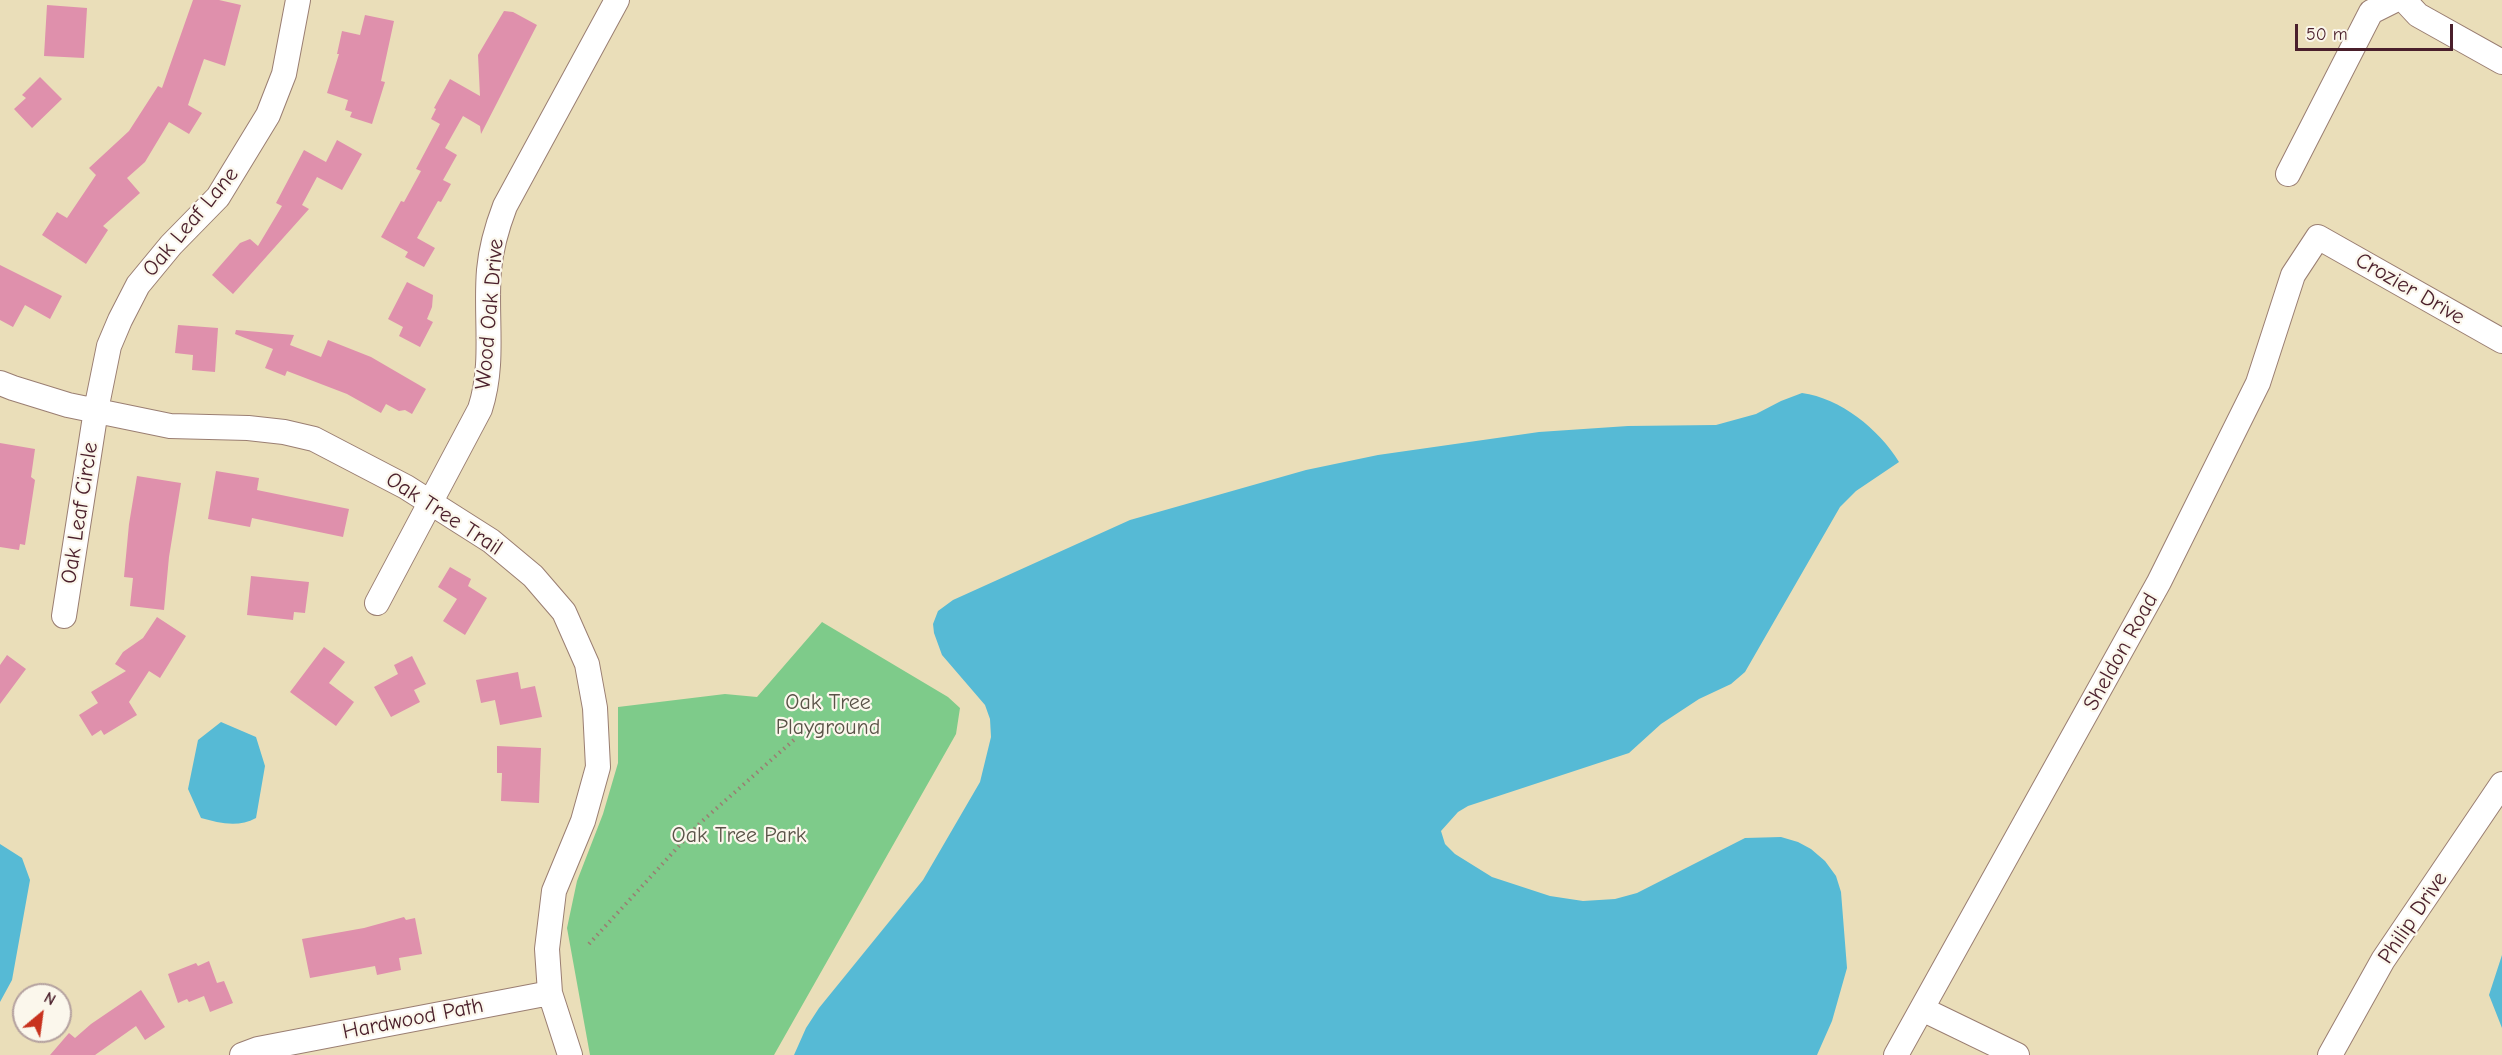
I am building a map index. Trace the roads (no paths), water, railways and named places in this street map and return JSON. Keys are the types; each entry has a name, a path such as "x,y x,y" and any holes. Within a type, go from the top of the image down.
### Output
{"street":[{"name":"Oak Leaf Lane","path":"96,410 109,346 138,285 171,245 218,197 268,116 284,74 298,0"},
{"name":"Wood Oak Drive","path":"377,603 480,409 488,385 489,271 494,238 505,206 617,0"},
{"path":"2288,174 2371,12 2395,0"},
{"path":"2404,0 2418,15 2502,62"},
{"name":"Crozier Drive","path":"2318,237 2502,340"},
{"name":"Sheldon Road","path":"1896,1055 2159,582 2258,383 2293,275 2318,237"},
{"name":"Oak Tree Trail","path":"0,382 13,388 96,410 170,426 272,431 314,439 430,502 491,540 533,576 564,612 587,664 595,708 597,767 583,821 554,891 547,949 550,993 570,1055"},
{"name":"Oak Leaf Circle","path":"64,615 96,410"},
{"name":"Philip Drive","path":"2330,1055 2383,960 2502,784"},
{"name":"Hardwood Path","path":"242,1055 258,1049 550,993"},
{"path":"1922,1009 2017,1055"}],"water":[{"path":"1802,393 1830,401 1857,417 1881,438 1899,462 1856,491 1840,507 1745,672 1731,684 1699,699 1661,724 1629,753 1468,806 1458,812 1441,831 1445,844 1455,854 1492,877 1550,896 1583,901 1615,899 1637,893 1745,838 1781,837 1811,849 1825,861 1836,876 1841,892 1847,968 1832,1021 1817,1055 794,1055 806,1028 819,1008 923,880 980,782 991,737 990,719 985,705 942,655 934,633 933,624 938,611 953,600 1130,520 1306,470 1378,455 1539,432 1628,426 1716,425 1756,414"},
{"path":"221,722 256,737 265,766 256,818 242,823 222,823 201,818 188,789 198,740"},
{"path":"0,844 22,858 30,880 12,980 0,1002"},
{"path":"2502,955 2502,1028 2489,995"}],"park label":[{"name":"Oak Tree Playground","path":"828,716"},
{"name":"Oak Tree Park","path":"739,836"}]}
